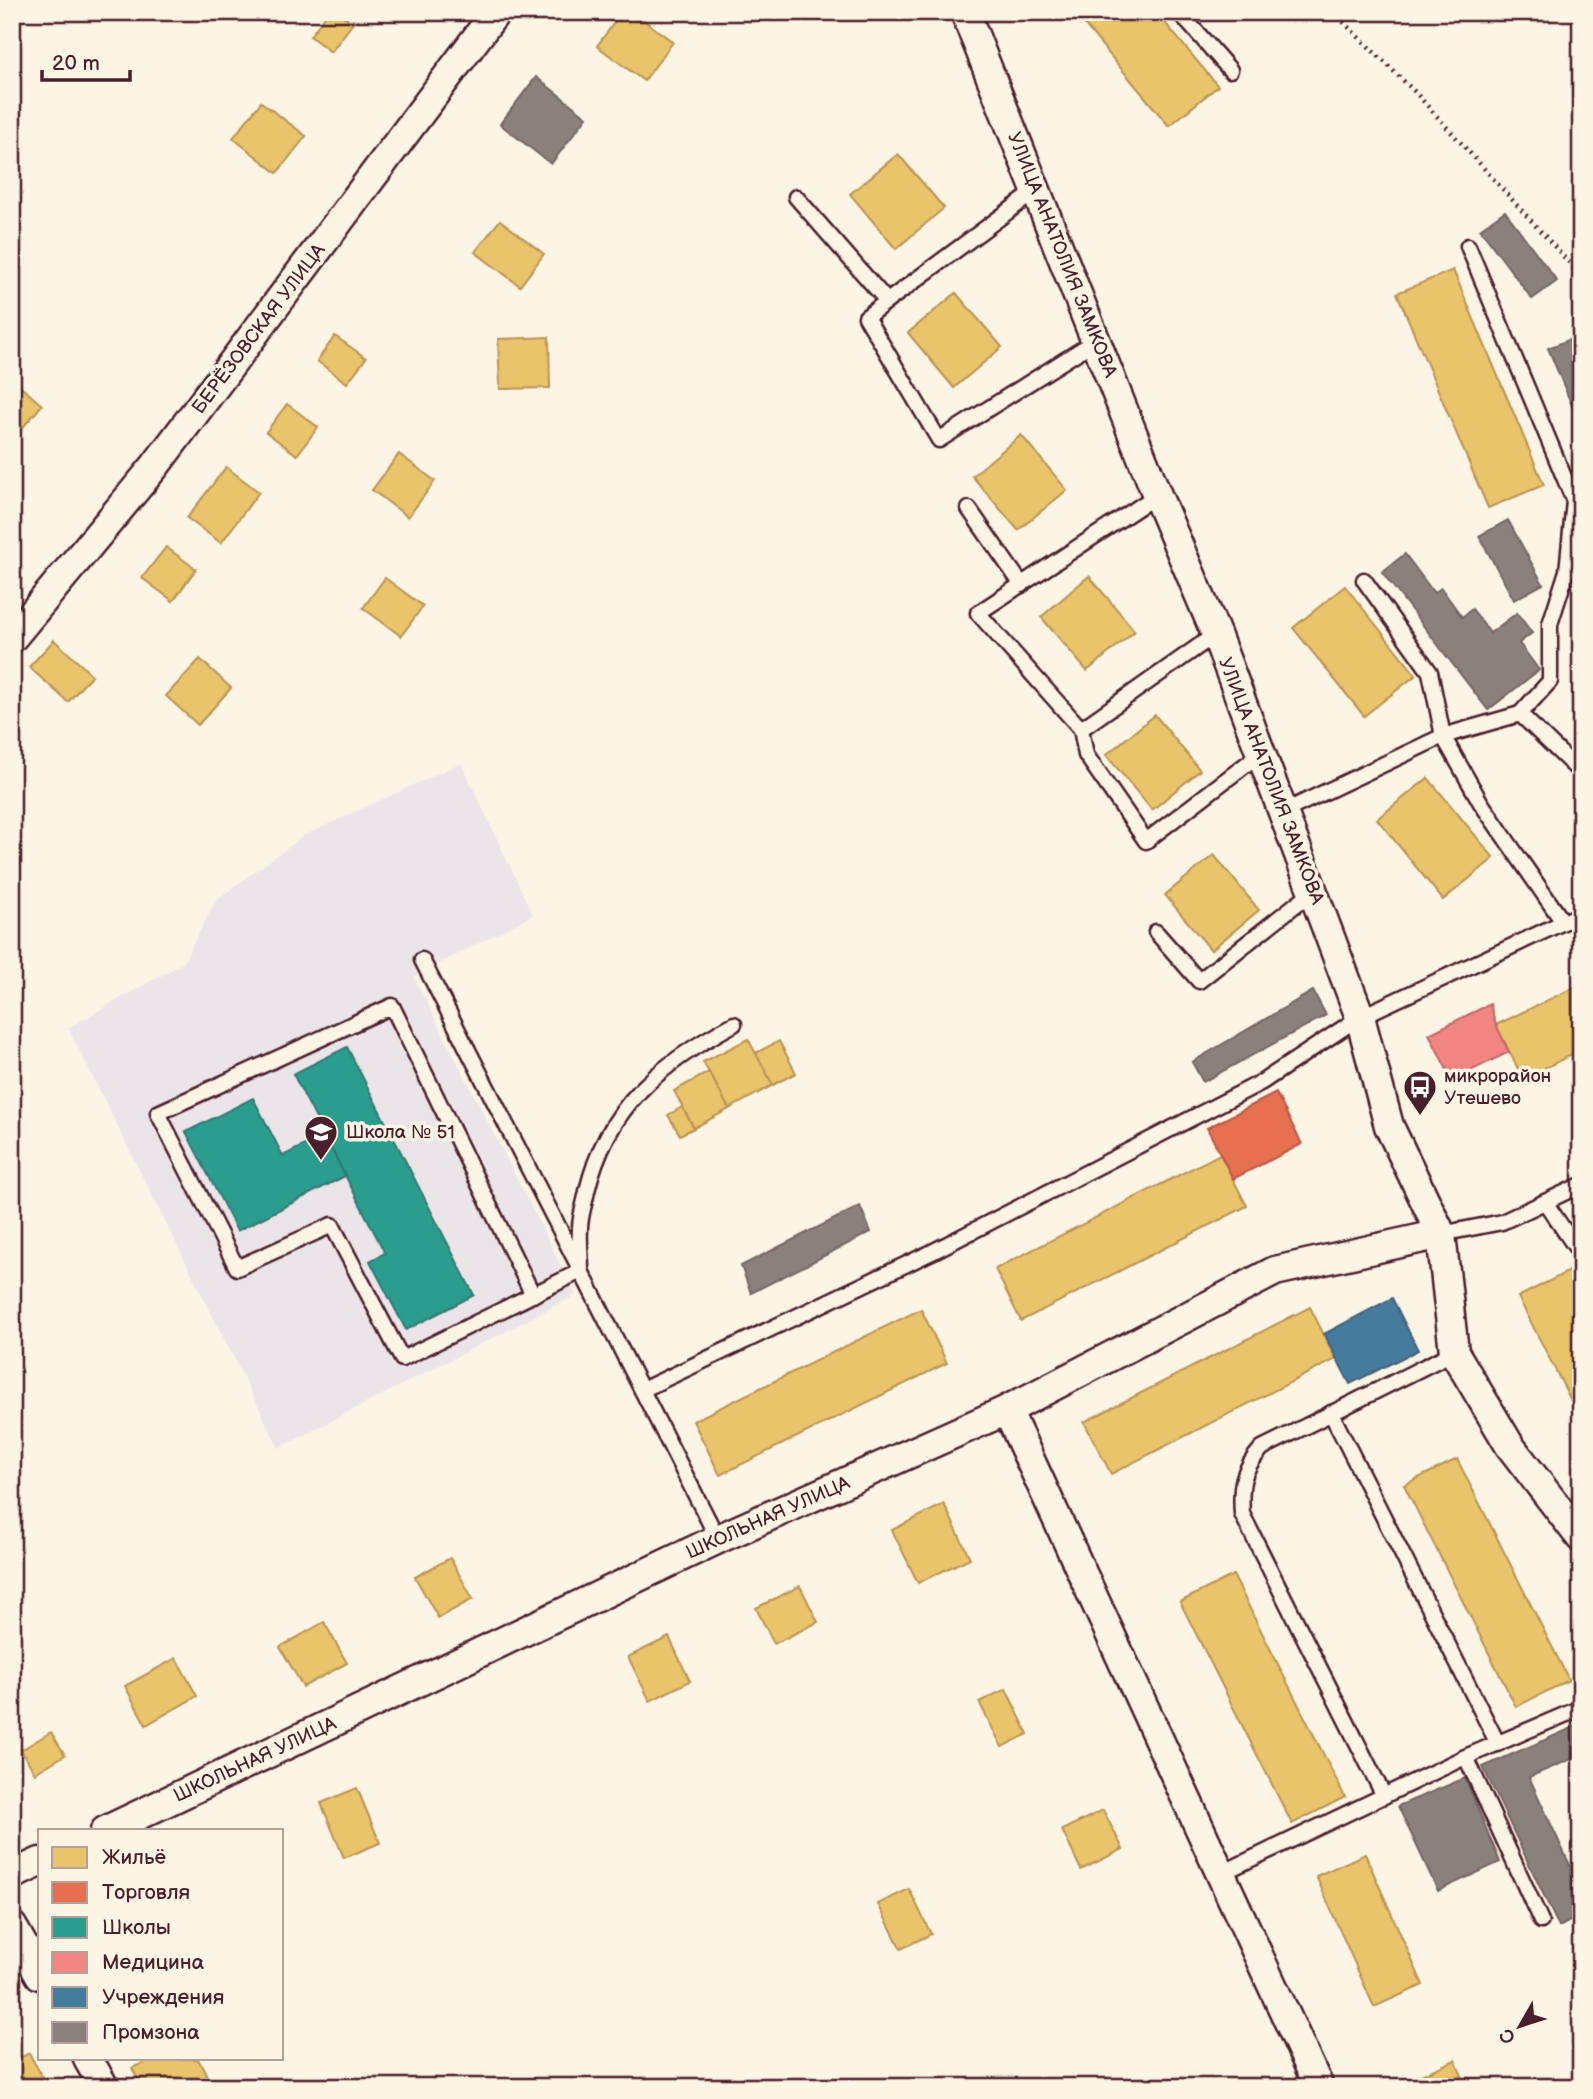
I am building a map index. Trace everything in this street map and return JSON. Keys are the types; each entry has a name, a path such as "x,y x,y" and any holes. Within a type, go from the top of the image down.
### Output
{"street":[{"name":"БЕРЁЗОВСКАЯ УЛИЦА","path":"12,638 155,466 496,12"},
{"name":"УЛИЦА АНАТОЛИЯ ЗАМКОВА","path":"965,12 1157,495 1216,634 1360,1017 1389,1126 1441,1234 1454,1352 1510,1446 1581,1538"},
{"name":"ШКОЛЬНАЯ УЛИЦА","path":"109,1829 718,1539 1007,1410 1275,1271 1441,1234"},
{"path":"1007,1410 1319,2087"},
{"path":"12,1875 38,1863"},
{"path":"12,1926 38,1972"},
{"path":"89,2060 104,2087"}],"lane":[{"path":"1179,12 1230,70"},
{"path":"1037,190 866,317 939,440 1096,341"},
{"path":"796,197 887,301"},
{"path":"1283,812 1443,736 1520,714 1550,681 1550,624 1567,571 1574,501 1468,246"},
{"path":"1157,495 978,613 1081,729 1086,755 1146,841 1261,753"},
{"path":"969,509 1022,585"},
{"path":"1364,580 1430,672 1443,736 1481,803 1563,922"},
{"path":"1081,729 1216,634"},
{"path":"1520,714 1581,773"},
{"path":"1156,932 1199,981 1312,891"},
{"path":"642,1390 932,1252 1250,1088 1360,1017 1581,914"},
{"path":"422,960 718,1539"},
{"path":"533,1295 393,1006 158,1113 237,1268 332,1225 402,1359 533,1295 581,1271"},
{"path":"581,1271 580,1226 593,1167 622,1109 658,1072 698,1044 734,1024"},
{"path":"1441,1234 1503,1222 1581,1185"},
{"path":"1545,1202 1581,1255"},
{"path":"1384,1796 1242,1514 1240,1490 1248,1463 1262,1448 1454,1352"},
{"path":"1331,1413 1498,1744"},
{"path":"1222,1873 1466,1757 1576,1710 1581,1705"},
{"path":"1466,1757 1541,1921"}],"path":[{"path":"1333,12 1415,92 1581,276"}],"shaded area":[{"name":"Школа № 51","path":"461,763 533,915 414,977 576,1295 279,1448 68,1028 183,963 216,900 305,835"}],"building: Жильё":[{"path":"328,12 338,12 353,23 331,52 310,36"},
{"path":"622,12 633,12 673,42 644,81 597,46"},
{"path":"1074,12 1156,12 1218,86 1169,126"},
{"path":"261,102 306,136 277,173 233,138"},
{"path":"898,154 944,208 896,249 850,194"},
{"path":"500,220 544,254 520,286 475,252"},
{"path":"1453,270 1544,485 1488,508 1397,293"},
{"path":"956,293 1002,347 954,388 908,333"},
{"path":"335,336 366,358 347,383 317,361"},
{"path":"549,337 550,388 500,389 498,339"},
{"path":"12,379 42,405 12,440"},
{"path":"287,404 318,427 297,455 266,432"},
{"path":"1021,435 1067,490 1018,530 972,476"},
{"path":"399,454 435,481 408,517 372,490"},
{"path":"226,467 259,492 221,543 187,518"},
{"path":"166,547 196,569 173,601 142,578"},
{"path":"1089,576 1135,631 1087,671 1041,617"},
{"path":"385,578 423,606 401,636 363,608"},
{"path":"1345,586 1416,675 1364,716 1293,628"},
{"path":"54,640 92,675 68,702 29,667"},
{"path":"200,659 231,688 198,725 166,696"},
{"path":"1155,715 1200,770 1152,810 1106,755"},
{"path":"1428,778 1494,858 1443,900 1377,819"},
{"path":"1214,855 1259,910 1211,950 1165,895"},
{"path":"1581,984 1581,1050 1523,1079 1496,1025"},
{"path":"748,1039 773,1085 729,1109 703,1062"},
{"path":"779,1041 796,1073 773,1085 756,1053"},
{"path":"709,1072 729,1109 694,1128 674,1091"},
{"path":"682,1107 694,1128 680,1135 668,1115"},
{"path":"1220,1154 1247,1206 1021,1321 995,1269"},
{"path":"1571,1270 1581,1289 1581,1420 1518,1297"},
{"path":"1310,1307 1336,1359 1111,1474 1084,1422"},
{"path":"921,1309 947,1363 720,1475 693,1421"},
{"path":"1457,1459 1569,1680 1516,1707 1404,1485"},
{"path":"944,1504 970,1558 918,1583 892,1530"},
{"path":"450,1558 473,1599 438,1618 415,1577"},
{"path":"1233,1575 1345,1797 1292,1824 1180,1602"},
{"path":"800,1586 818,1622 774,1644 756,1608"},
{"path":"324,1622 347,1663 303,1687 280,1647"},
{"path":"669,1637 690,1681 650,1701 628,1657"},
{"path":"176,1658 197,1696 146,1725 125,1686"},
{"path":"1006,1689 1028,1734 1002,1747 979,1702"},
{"path":"51,1732 65,1755 35,1773 21,1750"},
{"path":"357,1788 380,1843 344,1858 321,1803"},
{"path":"1103,1810 1123,1849 1081,1870 1062,1830"},
{"path":"1365,1854 1423,1985 1374,2007 1316,1876"},
{"path":"909,1889 931,1934 901,1949 878,1904"},
{"path":"29,2053 48,2087 12,2087 12,2063"},
{"path":"150,2060 199,2060 207,2076 186,2087 142,2087 132,2068"},
{"path":"1455,2060 1467,2087 1417,2087 1414,2078"}],"building: Торговля":[{"path":"1276,1093 1302,1144 1233,1179 1207,1128"}],"building: Школы":[{"path":"347,1047 474,1295 406,1330 370,1261 385,1253 293,1074"},
{"path":"253,1098 283,1156 324,1135 345,1176 237,1231 186,1132"}],"building: Медицина":[{"path":"1490,1004 1496,1025 1509,1052 1452,1080 1429,1034"}],"building: Учреждения":[{"path":"1392,1298 1418,1350 1350,1384 1324,1334"}],"building: Промзона":[{"path":"536,77 587,117 551,164 500,124"},
{"path":"1505,211 1557,281 1532,299 1480,229"},
{"path":"1578,336 1581,343 1581,427 1548,348"},
{"path":"1508,520 1543,584 1514,600 1479,536"},
{"path":"1405,554 1434,593 1441,588 1462,617 1472,609 1490,633 1517,613 1532,633 1519,643 1539,670 1488,710 1382,572"},
{"path":"1313,991 1326,1015 1203,1082 1192,1062"},
{"path":"860,1206 871,1232 751,1293 741,1266"},
{"path":"1581,1724 1581,1755 1529,1777 1581,1889 1581,1915 1559,1927 1483,1767"},
{"path":"1465,1778 1500,1862 1438,1891 1398,1806"}],"place":[{"name":"микрорайон Утешево","path":"1420,1117"},
{"name":"Школа № 51","path":"321,1162"}]}
